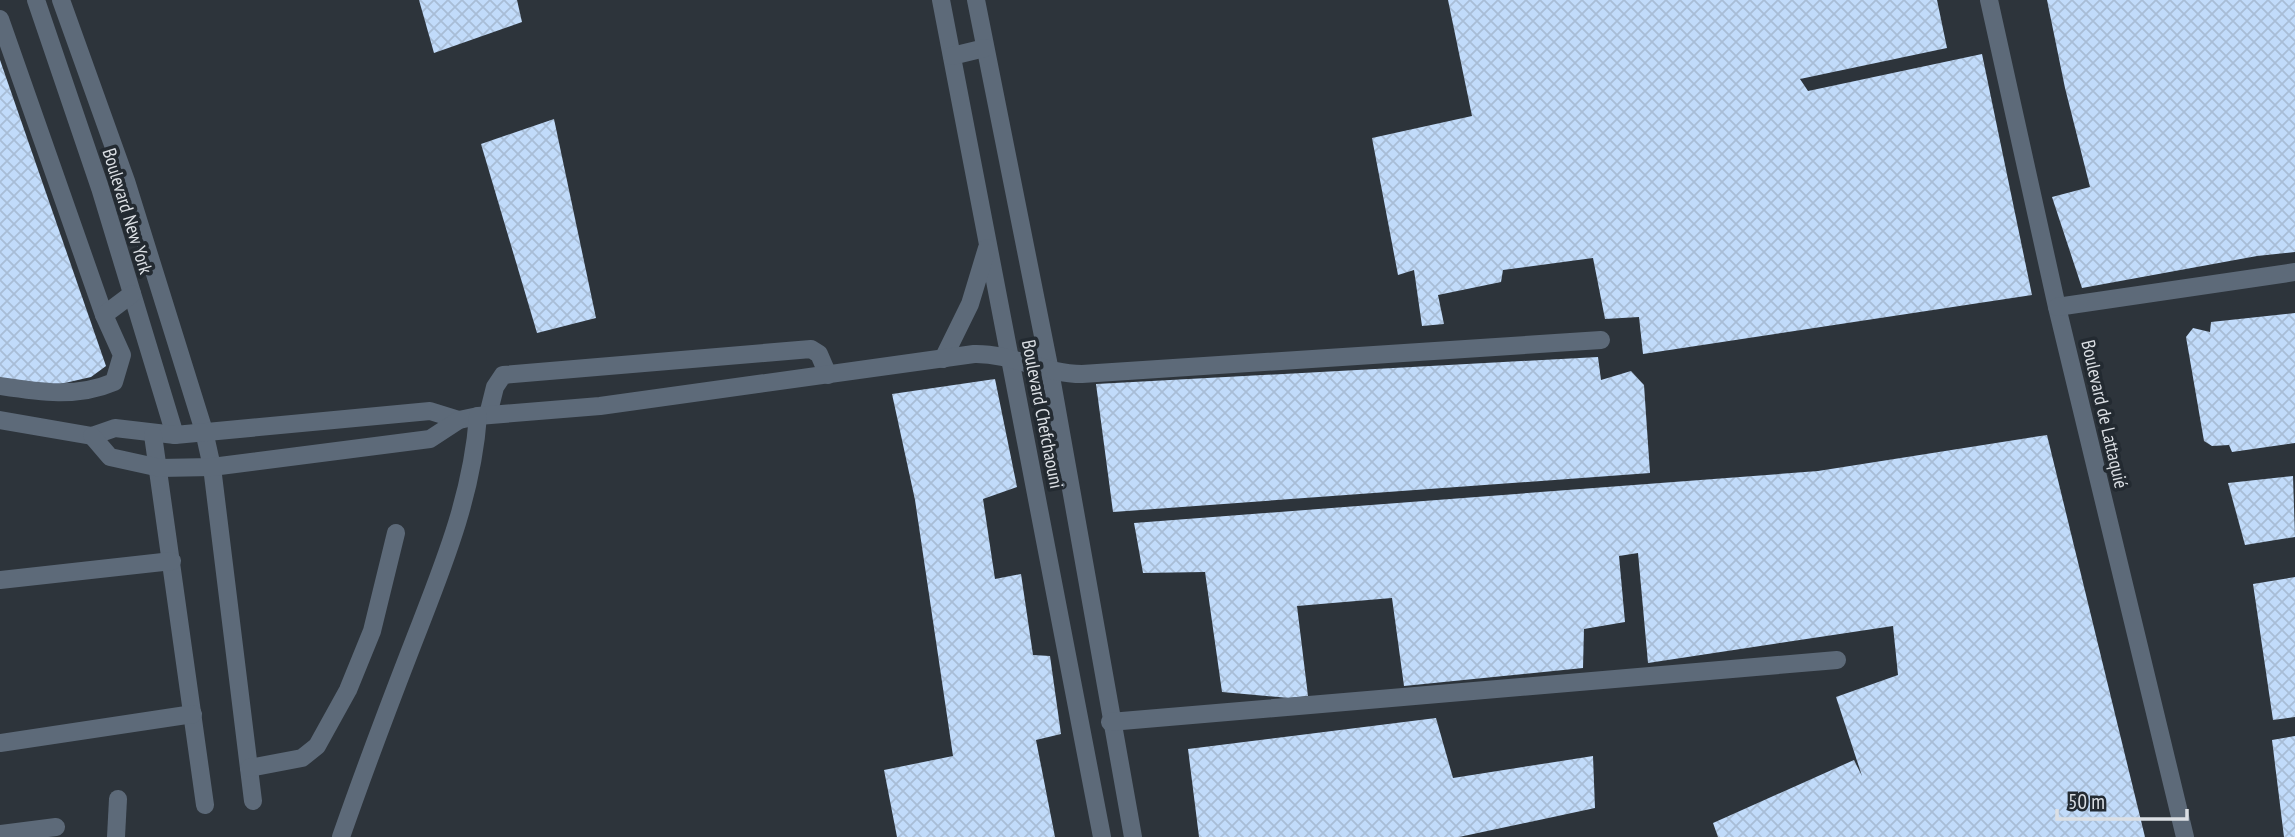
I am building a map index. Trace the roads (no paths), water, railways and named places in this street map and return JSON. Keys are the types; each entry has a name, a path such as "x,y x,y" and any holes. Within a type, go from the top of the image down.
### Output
{"street":[{"name":"Boulevard New York","path":"36,0 100,188 175,435"},
{"name":"Boulevard New York","path":"61,0 125,180 204,431 212,467 253,801"},
{"name":"Boulevard Chefchaouni","path":"941,0 1012,357 1102,837"},
{"name":"Boulevard Chefchaouni","path":"976,0 1050,371 1110,722 1133,837"},
{"name":"Boulevard de Lattaquié","path":"1989,0 2057,307 2185,837"},
{"path":"0,19 104,316 122,355 114,382 96,390 44,393 0,386"},
{"path":"46,27 68,21"},
{"path":"952,56 985,48"},
{"path":"100,188 125,180"},
{"path":"943,359 970,304 988,245"},
{"path":"2057,307 2295,272"},
{"path":"104,316 132,294"},
{"path":"92,436 110,457 160,468 212,467 430,439 459,420 483,415 600,406 974,354 1012,357 1050,371 1082,374 1601,340"},
{"path":"341,837 371,750 458,526 471,478 483,415 502,375 811,349 819,354 828,374"},
{"path":"0,420 92,436 115,428 153,435 175,435 430,411 459,420"},
{"path":"153,435 160,468 205,805"},
{"path":"248,768 302,758 317,746 348,690 372,631 396,533"},
{"path":"0,580 172,561"},
{"path":"1110,722 1838,660"},
{"path":"0,743 193,714"},
{"path":"116,837 118,799"},
{"path":"0,834 56,827"}]}
